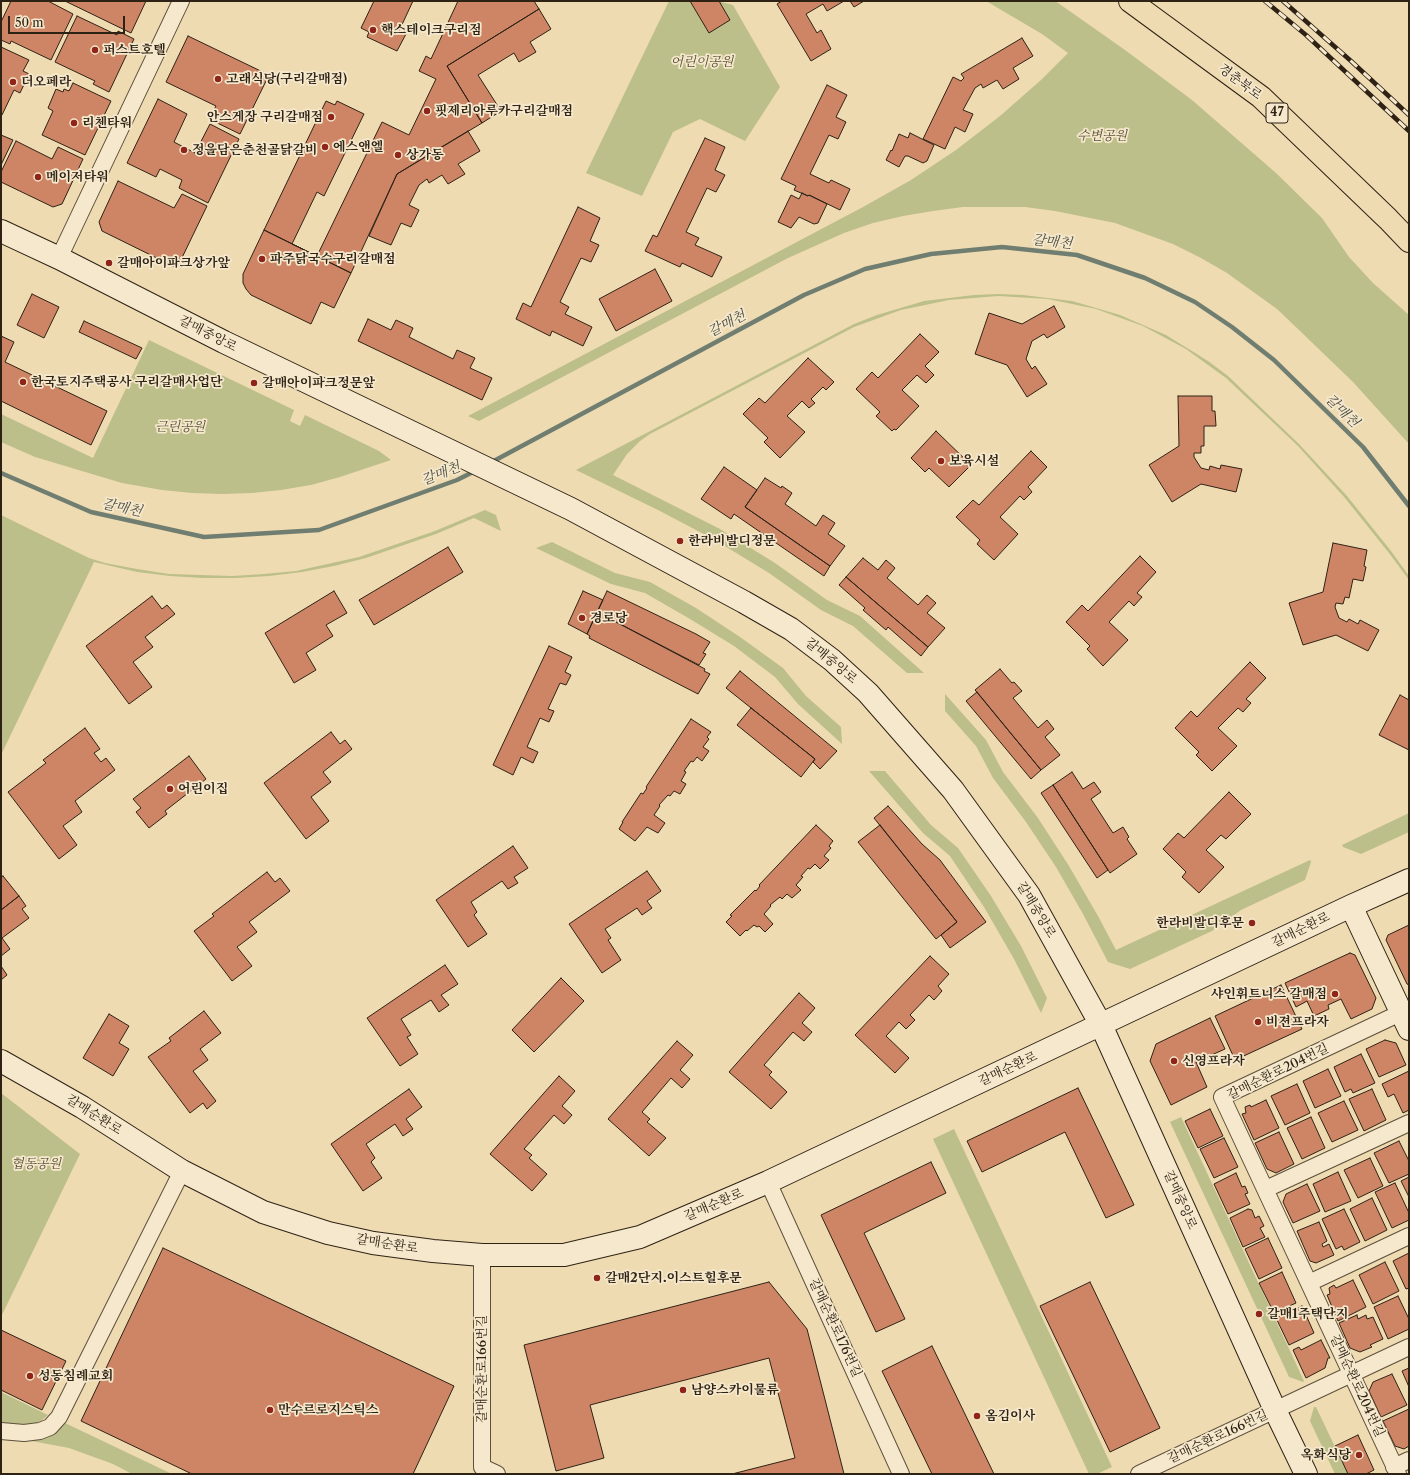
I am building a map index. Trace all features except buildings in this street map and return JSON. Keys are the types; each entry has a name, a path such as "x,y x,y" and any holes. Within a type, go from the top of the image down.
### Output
{"main road":[{"name":"경춘북로","path":"1130,1 1261,97 1409,241"}],"street":[{"path":"59,258 181,1"},
{"name":"갈매중앙로","path":"1,230 224,342 571,509 791,629 832,660 868,693 953,790 1029,895 1100,1025 1275,1410 1306,1474"},
{"name":"갈매순환로","path":"1,1061 82,1107 182,1171 264,1212 328,1233 373,1243 482,1255 564,1255 640,1237 768,1182 1409,880"},
{"name":"갈매순환로204번길","path":"1351,906 1407,1017 1222,1097 1396,1471 1409,1460"},
{"path":"1266,1189 1409,1123"},
{"path":"1,1431 24,1433 40,1431 50,1427 59,1417 182,1171"},
{"name":"갈매순환로176번길","path":"768,1182 901,1474"},
{"path":"1309,1283 1409,1236"},
{"name":"갈매순환로166번길","path":"482,1255 482,1467 497,1474"},
{"name":"갈매순환로166번길","path":"1139,1474 1409,1347"}],"green space":[{"name":"어린이공원","path":"669,1 717,1 733,5 780,87 745,141 700,119 673,132 642,196 586,173"},
{"name":"수변공원","path":"986,1 1055,1 1125,50 1192,100 1276,173 1322,218 1349,257 1373,283 1409,315 1409,444 1353,382 1277,309 1227,273 1173,244 1115,223 1055,211 1025,207 963,207 933,211 873,223 844,233 788,258 479,421 468,416 863,207 911,180 956,150 1000,116 1041,80 1068,53 1042,34"},
{"path":"974,295 1023,295 1072,301 1120,315 1166,335 1208,361 1228,376 1299,444 1347,496 1391,551 1409,576 1409,580 1345,498 1298,446 1226,378 1186,349 1143,326 1096,309 1048,299 998,296 949,300 901,310 854,327 650,434 640,441 627,454 613,475 720,529 775,563 827,600 860,616 924,673 907,673 853,626 821,610 769,573 715,540 576,470 854,324 877,315 924,301"},
{"name":"근린공원","path":"149,340 294,410 290,421 300,426 305,415 379,451 391,460 311,485 281,490 252,493 192,493 162,490 122,483 35,457 1,442 1,414 93,458"},
{"path":"485,510 496,515 501,531 474,518 436,534 366,558 302,572 236,578 203,578 137,572 94,562 1,755 1,515 89,558 105,563 169,574 232,576 296,571 359,557 435,531"},
{"path":"552,542 615,573 650,582 696,608 740,637 783,668 806,696 841,727 842,744 798,704 775,677 734,646 645,593 611,584 536,548"},
{"path":"945,694 986,740 1003,772 1038,818 1069,866 1116,950 1310,860 1311,862 1305,880 1241,910 1212,931 1130,969 1108,962 1056,867 1026,822 993,778 976,746 945,711"},
{"path":"869,771 885,771 931,825 958,848 991,896 1021,946 1047,998 1041,1013 1014,959 984,907 950,856 923,833"},
{"path":"1409,813 1409,832 1361,854 1343,847 1342,845"},
{"name":"협동공원","path":"1,1093 80,1154 1,1317"},
{"path":"1181,1117 1304,1381 1303,1382 1289,1377 1170,1122"},
{"path":"954,1129 1112,1467 1097,1474 1089,1474 933,1139"},
{"path":"1,1392 48,1415 41,1421 32,1425 1,1423"},
{"path":"1314,1407 1316,1407 1348,1474 1335,1474 1310,1421"},
{"path":"65,1423 172,1474 132,1474 113,1464 69,1448 21,1439 37,1440 47,1438 57,1432"}],"waterway":[{"name":"갈매천","path":"490,463 804,295 865,269 931,254 1002,247 1077,255 1145,278 1195,302 1232,327 1274,360 1363,447 1409,506"},
{"name":"갈매천","path":"1,473 91,512 204,537 319,530 457,480 475,471"}],"railway":[{"path":"1265,1 1306,35 1409,131"},
{"path":"1283,1 1409,115"}],"place":[{"name":"핵스테이크구리점","path":"373,30"},
{"name":"퍼스트호텔","path":"95,50"},
{"name":"고래식당(구리갈매점)","path":"218,79"},
{"name":"더오페라","path":"13,82"},
{"name":"핏제리아루카구리갈매점","path":"427,111"},
{"name":"안스게장 구리갈매점","path":"331,117"},
{"name":"리첸타워","path":"74,123"},
{"name":"에스앤엘","path":"325,147"},
{"name":"정을담은춘천골닭갈비","path":"184,150"},
{"name":"상가동","path":"398,155"},
{"name":"메이저타워","path":"38,177"},
{"name":"파주닭국수구리갈매점","path":"262,259"},
{"name":"갈매아이파크상가앞","path":"109,263"},
{"name":"한국토지주택공사 구리갈매사업단","path":"23,382"},
{"name":"갈매아이파크정문앞","path":"254,383"},
{"name":"보육시설","path":"941,461"},
{"name":"한라비발디정문","path":"680,541"},
{"name":"경로당","path":"582,618"},
{"name":"어린이집","path":"170,789"},
{"name":"한라비발디후문","path":"1252,923"},
{"name":"샤인휘트니스 갈매점","path":"1335,994"},
{"name":"비젼프라자","path":"1258,1022"},
{"name":"신영프라자","path":"1174,1061"},
{"name":"갈매2단지.이스트힐후문","path":"597,1278"},
{"name":"갈매1주택단지","path":"1259,1314"},
{"name":"성동침례교회","path":"30,1376"},
{"name":"남양스카이물류","path":"683,1390"},
{"name":"만수르로지스틱스","path":"270,1410"},
{"name":"옴김이사","path":"977,1416"},
{"name":"옥화식당","path":"1359,1455"}]}
